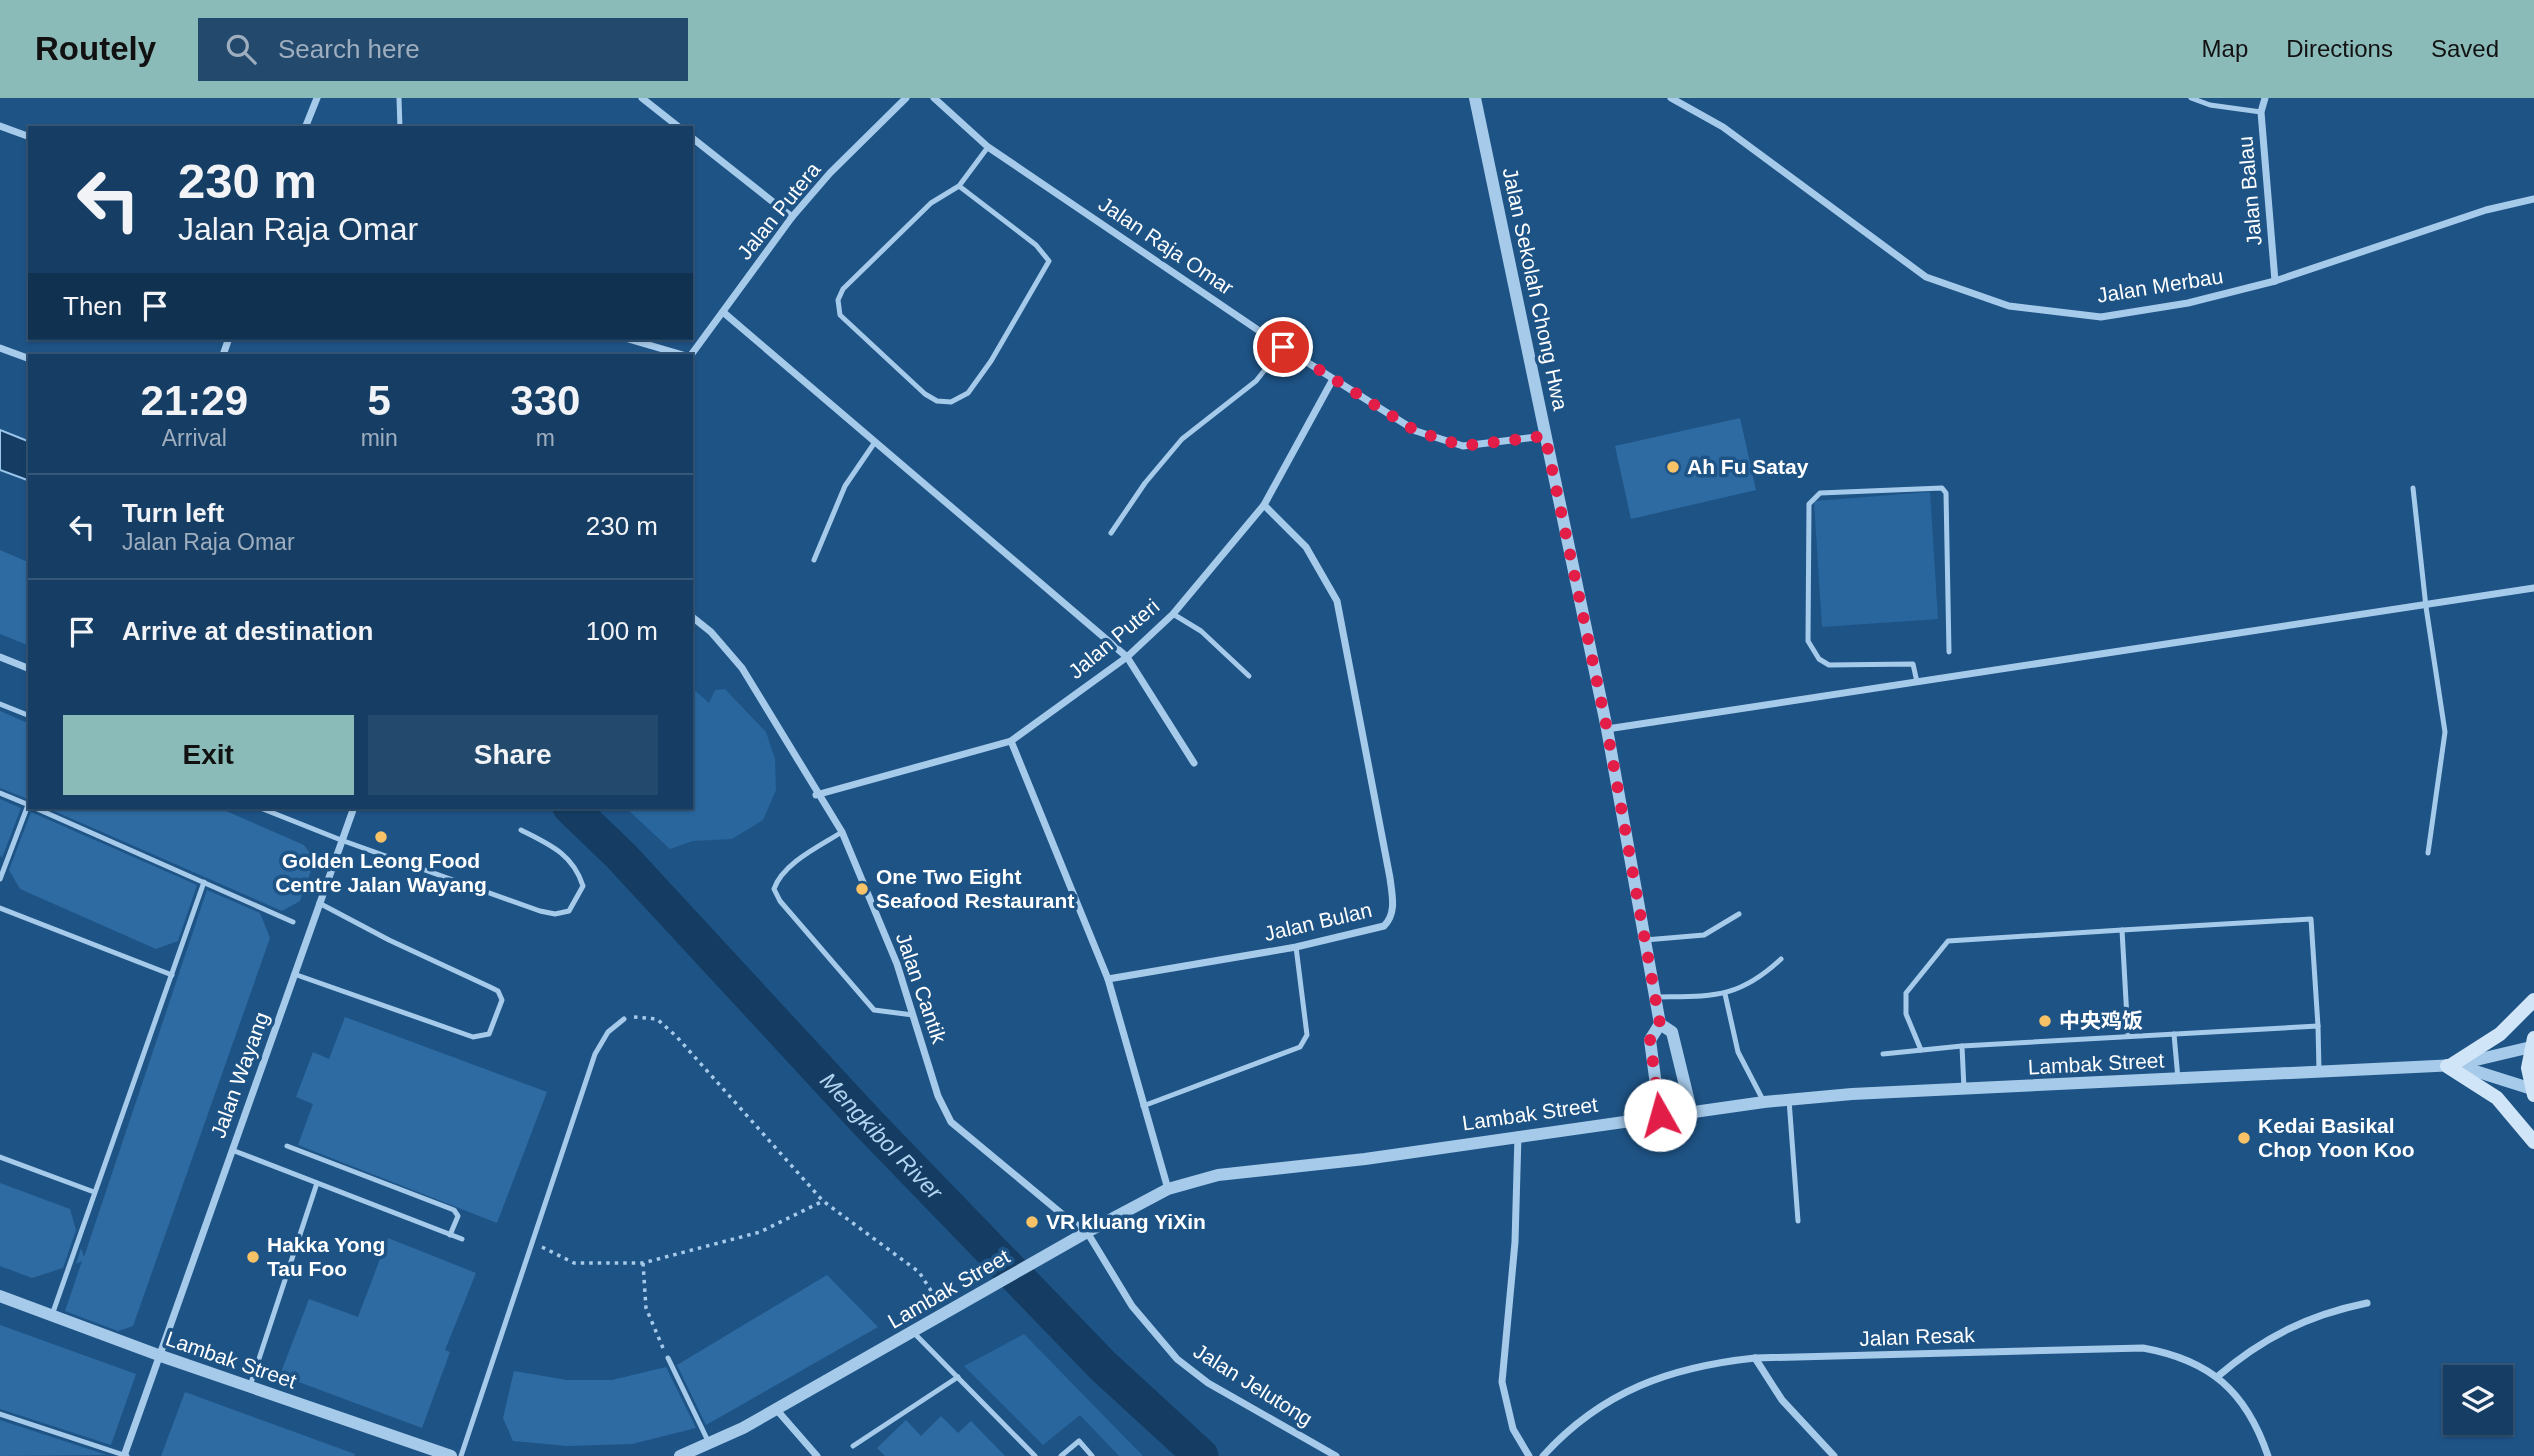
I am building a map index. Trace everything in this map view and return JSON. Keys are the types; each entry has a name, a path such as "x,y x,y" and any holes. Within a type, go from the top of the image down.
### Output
{"main road":[{"path":"2534,1000 2500,1034 2451,1066 2497,1098 2534,1142"},
{"path":"2532,1042 2528,1068 2533,1092"}],"street":[{"path":"306,126 317,98"},
{"path":"642,98 677,126"},
{"name":"Jalan Putera","path":"692,354 792,217 830,173 906,98"},
{"name":"Jalan Raja Omar","path":"934,98 988,147 1283,347 1416,431 1463,446 1545,436"},
{"name":"Jalan Sekolah Chong Hwa","path":"1478,98 1607,729 1646,940 1660,1024 1650,1040 1660,1115"},
{"name":"Jalan Merbau","path":"1671,98 1723,127 1926,277 2008,306 2101,317 2188,303 2275,281 2486,210 2534,199"},
{"name":"Jalan Balau","path":"2265,98 2261,112 2275,281"},
{"path":"0,125 28,136"},
{"path":"693,139 792,217"},
{"path":"723,312 1127,657 1194,764"},
{"path":"632,340 679,354"},
{"path":"0,348 28,358"},
{"name":"Jalan Puteri","path":"816,795 1010,741 1127,657 1173,614 1264,505 1333,379"},
{"name":"Jalan Bulan","path":"1108,979 1296,947 1384,926 1389,921 1393,907 1390,878 1337,601 1306,547 1264,505"},
{"path":"1607,729 2426,607 2534,588"},
{"name":"Jalan Cantik","path":"693,618 711,632 742,668 775,718 816,795 842,832 897,964 938,1096 951,1122 1068,1219 1087,1231"},
{"path":"0,657 28,667"},
{"path":"1010,741 1108,979 1168,1189"},
{"name":"Jalan Wayang","path":"125,1456 353,809"},
{"name":"Jalan Sekolah Chong Hwa","path":"1660,1024 1672,1032 1691,1110"},
{"path":"2451,1066 2532,1042"},
{"path":"2451,1066 2533,1092"},
{"name":"Lambak Street","path":"680,1456 776,1409 914,1333 1087,1231 1168,1189 1218,1175 1365,1158 1691,1110 1764,1102 1964,1089 2451,1066"},
{"path":"1518,1135 1515,1242 1502,1382 1513,1429 1529,1456"},
{"name":"Jalan Jelutong","path":"1087,1231 1132,1306 1177,1359 1209,1383 1336,1456"},
{"name":"Lambak Street","path":"0,1296 160,1356 452,1456"},
{"path":"2217,1377 2243,1354 2302,1321 2367,1303"},
{"name":"Jalan Resak","path":"1543,1456 1587,1416 1642,1383 1707,1363 1755,1359 2143,1348 2188,1359 2217,1377 2243,1403 2256,1423 2268,1456"},
{"path":"1755,1359 1782,1400 1834,1456"},
{"path":"776,1409 817,1456"}],"lane":[{"path":"399,98 400,126"},
{"path":"2191,98 2210,105 2261,112"},
{"path":"959,186 1036,245 1049,261 991,361 968,393 951,402 937,401 887,360 840,315 838,300 843,289 901,230 931,203 959,186 988,147"},
{"path":"1111,533 1145,483 1182,439 1256,382 1283,347"},
{"path":"814,560 845,486 875,442"},
{"path":"1917,682 1913,664 1829,665 1819,659 1808,641 1809,504 1813,497 1820,493 1942,488 1946,494 1949,652"},
{"path":"2413,488 2426,607 2445,732 2428,853"},
{"path":"1173,614 1200,631 1249,676"},
{"path":"0,704 28,715"},
{"path":"0,793 28,805"},
{"path":"0,879 29,809"},
{"path":"37,809 293,922"},
{"path":"263,809 341,840 540,911 555,914 569,911 583,886 577,868 560,850 521,830"},
{"path":"842,832 788,869 777,880 774,889 780,901 874,1010 913,1016"},
{"path":"52,1315 204,882"},
{"path":"294,974 473,1037 489,1034 502,1000 498,991 389,940 319,903"},
{"path":"0,908 172,975"},
{"path":"1646,940 1704,934 1739,914"},
{"path":"1921,1050 1906,1014 1906,993 1948,941 2311,919 2319,1073"},
{"path":"2122,930 2128,1036"},
{"path":"1143,1106 1300,1047 1307,1035 1296,947"},
{"path":"1655,997 1725,994 1751,983 1781,959"},
{"path":"1725,994 1738,1052 1764,1102"},
{"path":"461,1456 595,1054 608,1032 624,1019"},
{"path":"1883,1054 1962,1046 2318,1026"},
{"path":"2174,1034 2178,1079"},
{"path":"1962,1046 1964,1089"},
{"path":"1789,1100 1798,1221"},
{"path":"287,1146 454,1210 457,1216 450,1235"},
{"path":"232,1150 462,1239"},
{"path":"0,1157 94,1192"},
{"path":"250,1387 317,1182"},
{"path":"914,1333 1035,1456"},
{"path":"667,1357 709,1443"},
{"path":"853,1447 958,1377"},
{"path":"0,1414 125,1456"},
{"path":"1061,1456 1079,1441 1092,1456"}],"path":[{"path":"624,1019 636,1016 657,1019 677,1036 822,1201 919,1272 945,1314"},
{"path":"533,1243 574,1263 643,1263 760,1232 822,1201"},
{"path":"643,1263 646,1308 667,1357"}],"shaded area":[{"path":"0,430 28,441 28,480 0,470"},
{"path":"1930,492 1938,619 1822,627 1814,501"},
{"path":"693,689 709,703 715,690 725,689 766,732 775,759 776,790 763,820 732,839 693,841 670,849 627,809 693,809"},
{"path":"1024,1334 1143,1456 1119,1456 1080,1415 1043,1445 964,1366"}],"building":[{"path":"1740,418 1756,490 1631,519 1615,446"},
{"path":"0,550 28,562 28,645 0,634"},
{"path":"0,711 28,723 28,799 0,788"},
{"path":"0,799 21,808 2,858 0,855"},
{"path":"50,809 222,809 304,845 315,860 300,901 282,911"},
{"path":"31,812 197,885 178,941 156,949 20,889 9,870"},
{"path":"207,890 260,913 270,938 133,1326 118,1331 65,1311 82,1261 76,1264 81,1248 84,1257"},
{"path":"345,1017 547,1092 497,1223 298,1145 313,1104 296,1097 313,1052 329,1059"},
{"path":"0,1183 70,1209 76,1230 63,1268 32,1278 0,1266"},
{"path":"388,1238 476,1273 445,1350 450,1352 422,1428 280,1375 309,1299 358,1317"},
{"path":"827,1275 878,1327 706,1425 677,1365"},
{"path":"0,1325 136,1374 111,1445 0,1409"},
{"path":"666,1367 696,1428 632,1444 567,1446 513,1441 503,1418 514,1371 567,1380 612,1380"},
{"path":"185,1392 355,1454 161,1456"},
{"path":"941,1416 958,1433 971,1421 1005,1456 885,1456 877,1448 906,1420 921,1436"},
{"path":"0,1420 107,1455 0,1456"}],"waterway":[{"name":"Mengkibol River","path":"572,809 621,856 868,1123 1103,1366 1201,1456"}],"place":[{"name":"Ah Fu Satay","path":"1673,467"},
{"name":"Golden Leong Food Centre Jalan Wayang","path":"381,837"},
{"name":"One Two Eight Seafood Restaurant","path":"862,889"},
{"name":"中央鸡饭","path":"2045,1021"},
{"name":"Kedai Basikal Chop Yoon Koo","path":"2244,1138"},
{"name":"VR kluang YiXin","path":"1032,1222"},
{"name":"Hakka Yong Tau Foo","path":"253,1257"}],"route":[{"path":"1283,347 1416,431 1463,446 1545,436 1626,826 1660,1024 1650,1040 1660,1115"}]}
